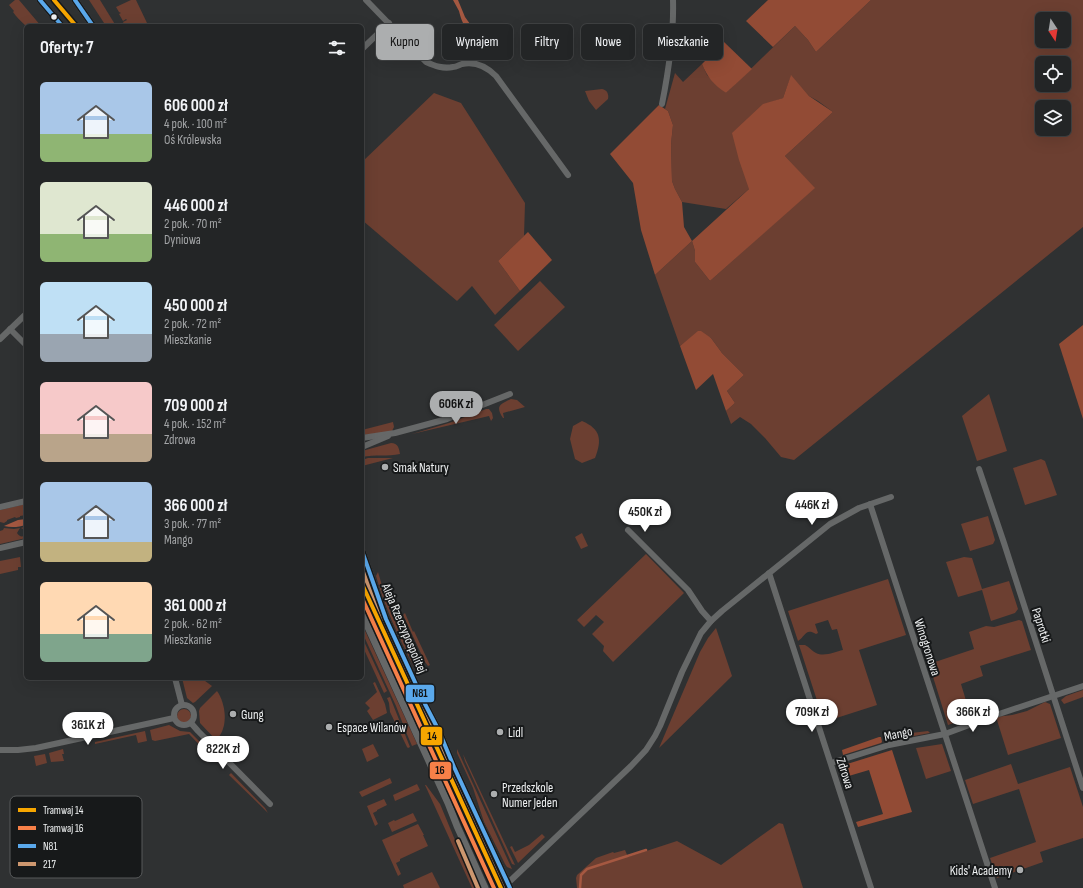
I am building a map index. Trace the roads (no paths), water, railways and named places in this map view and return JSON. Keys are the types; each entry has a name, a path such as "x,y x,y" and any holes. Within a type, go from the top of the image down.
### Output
{"street":[{"path":"40,0 60,24"},
{"path":"75,0 92,24"},
{"path":"366,0 426,62 437,67 478,64 490,70 496,76 568,176"},
{"path":"662,104 672,40 674,15 673,0"},
{"path":"364,47 389,23"},
{"path":"0,339 24,316"},
{"path":"10,329 24,343"},
{"path":"364,438 395,433 447,419 510,394"},
{"path":"364,446 395,433"},
{"name":"Paprotki","path":"979,469 1083,788"},
{"path":"509,886 646,750 660,726 696,642 711,621 830,524 858,508 891,497"},
{"path":"0,507 24,501"},
{"name":"Winogronowa","path":"870,504 995,888"},
{"path":"628,530 688,590 702,611 711,621"},
{"path":"0,548 24,542"},
{"name":"Aleja Rzeczypospolitej","path":"364,557 386,619 441,735 454,767 509,886"},
{"name":"Zdrowa","path":"769,573 871,888"},
{"path":"364,618 485,888"},
{"path":"176,680 182,705"},
{"name":"Mango","path":"831,763 890,745 945,734 1083,686"},
{"path":"182,705 189,706 192,709 194,716 191,723 184,726 175,721 173,714 178,707 182,705"},
{"path":"0,750 36,748 174,718"},
{"path":"191,723 270,804"}],"waterway":[{"path":"580,888 581,875 587,869 646,850"}],"tram line":[{"name":"14","path":"54,0 74,24"},
{"name":"14","path":"364,588 501,888"},
{"name":"16","path":"364,602 494,888"}],"place":[{"name":"Smak Natury","path":"385,467"},
{"name":"Gung","path":"233,714"},
{"name":"Espace Wilanów","path":"329,727"},
{"name":"Lidl","path":"500,732"},
{"name":"Przedszkole Numer Jeden","path":"494,794"},
{"name":"Kids' Academy","path":"1020,870"}]}
